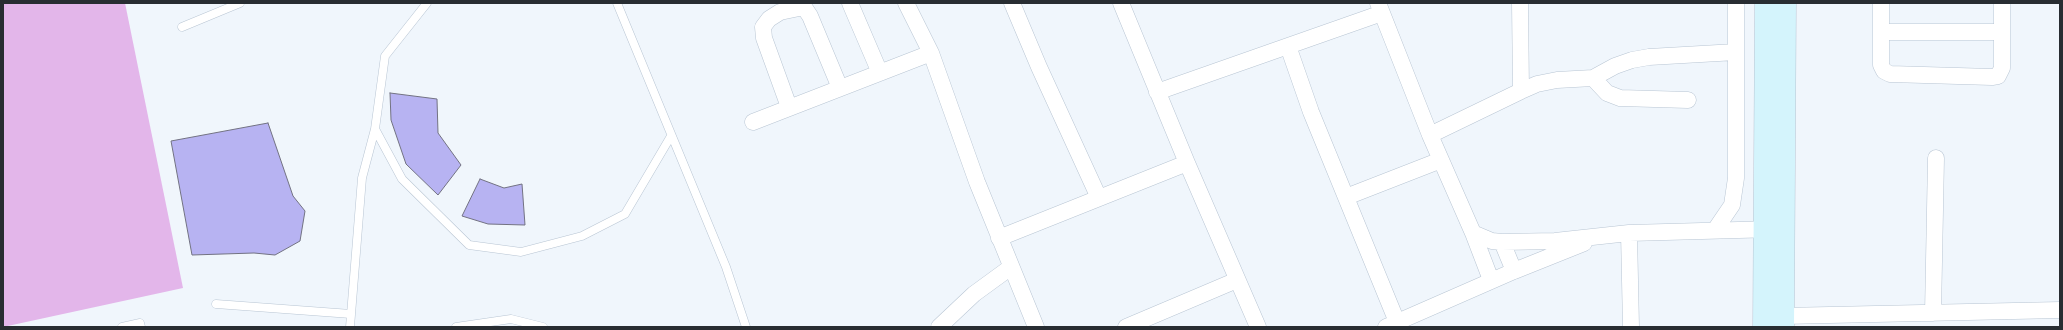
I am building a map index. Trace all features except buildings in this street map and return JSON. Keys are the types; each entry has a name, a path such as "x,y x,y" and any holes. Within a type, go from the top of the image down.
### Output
{"street":[{"path":"850,3 880,73"},
{"path":"1012,3 1039,68 1099,198"},
{"path":"1121,3 1187,163 1258,327"},
{"path":"1520,3 1521,91"},
{"path":"1715,230 1732,205 1736,178 1736,3"},
{"path":"1766,3 1774,229 1783,321 1933,313 2060,310"},
{"path":"1764,327 1774,229 1785,3"},
{"path":"1881,3 1881,65 1884,72 1890,74 1992,77 1998,76 2002,68 2002,3"},
{"path":"912,6 931,53 976,182 1036,327"},
{"path":"789,107 764,38 763,27 769,19 780,12 804,7 810,16 840,88"},
{"path":"1157,92 1288,46 1380,8 1430,135 1473,233 1491,280"},
{"path":"1881,32 2002,32"},
{"path":"1288,46 1311,112 1346,197 1392,325 1514,270 1606,235"},
{"path":"1430,135 1537,84 1557,80 1593,78 1615,66 1632,60 1649,57 1736,52"},
{"path":"753,122 931,53"},
{"path":"1593,78 1607,93 1620,98 1688,100"},
{"path":"1933,313 1936,158"},
{"path":"1346,197 1441,160"},
{"path":"999,238 1187,163"},
{"path":"1473,233 1492,241 1502,242 1555,241 1629,233 1774,229"},
{"path":"1629,233 1631,327"},
{"path":"1502,242 1514,270"},
{"path":"939,327 974,294 1011,267"},
{"path":"1135,325 1237,280"}],"lane":[{"path":"182,27 240,3"},
{"path":"350,327 362,178 375,129 385,56 427,3"},
{"path":"617,3 726,267 746,327"},
{"path":"375,129 402,179 469,245 521,252 582,236 625,214 671,136"},
{"path":"216,304 351,314"},
{"path":"456,327 511,318 543,327"},
{"path":"122,327 140,323 141,327"}],"shaded area":[{"path":"3,3 125,3 183,288 3,327"}]}
